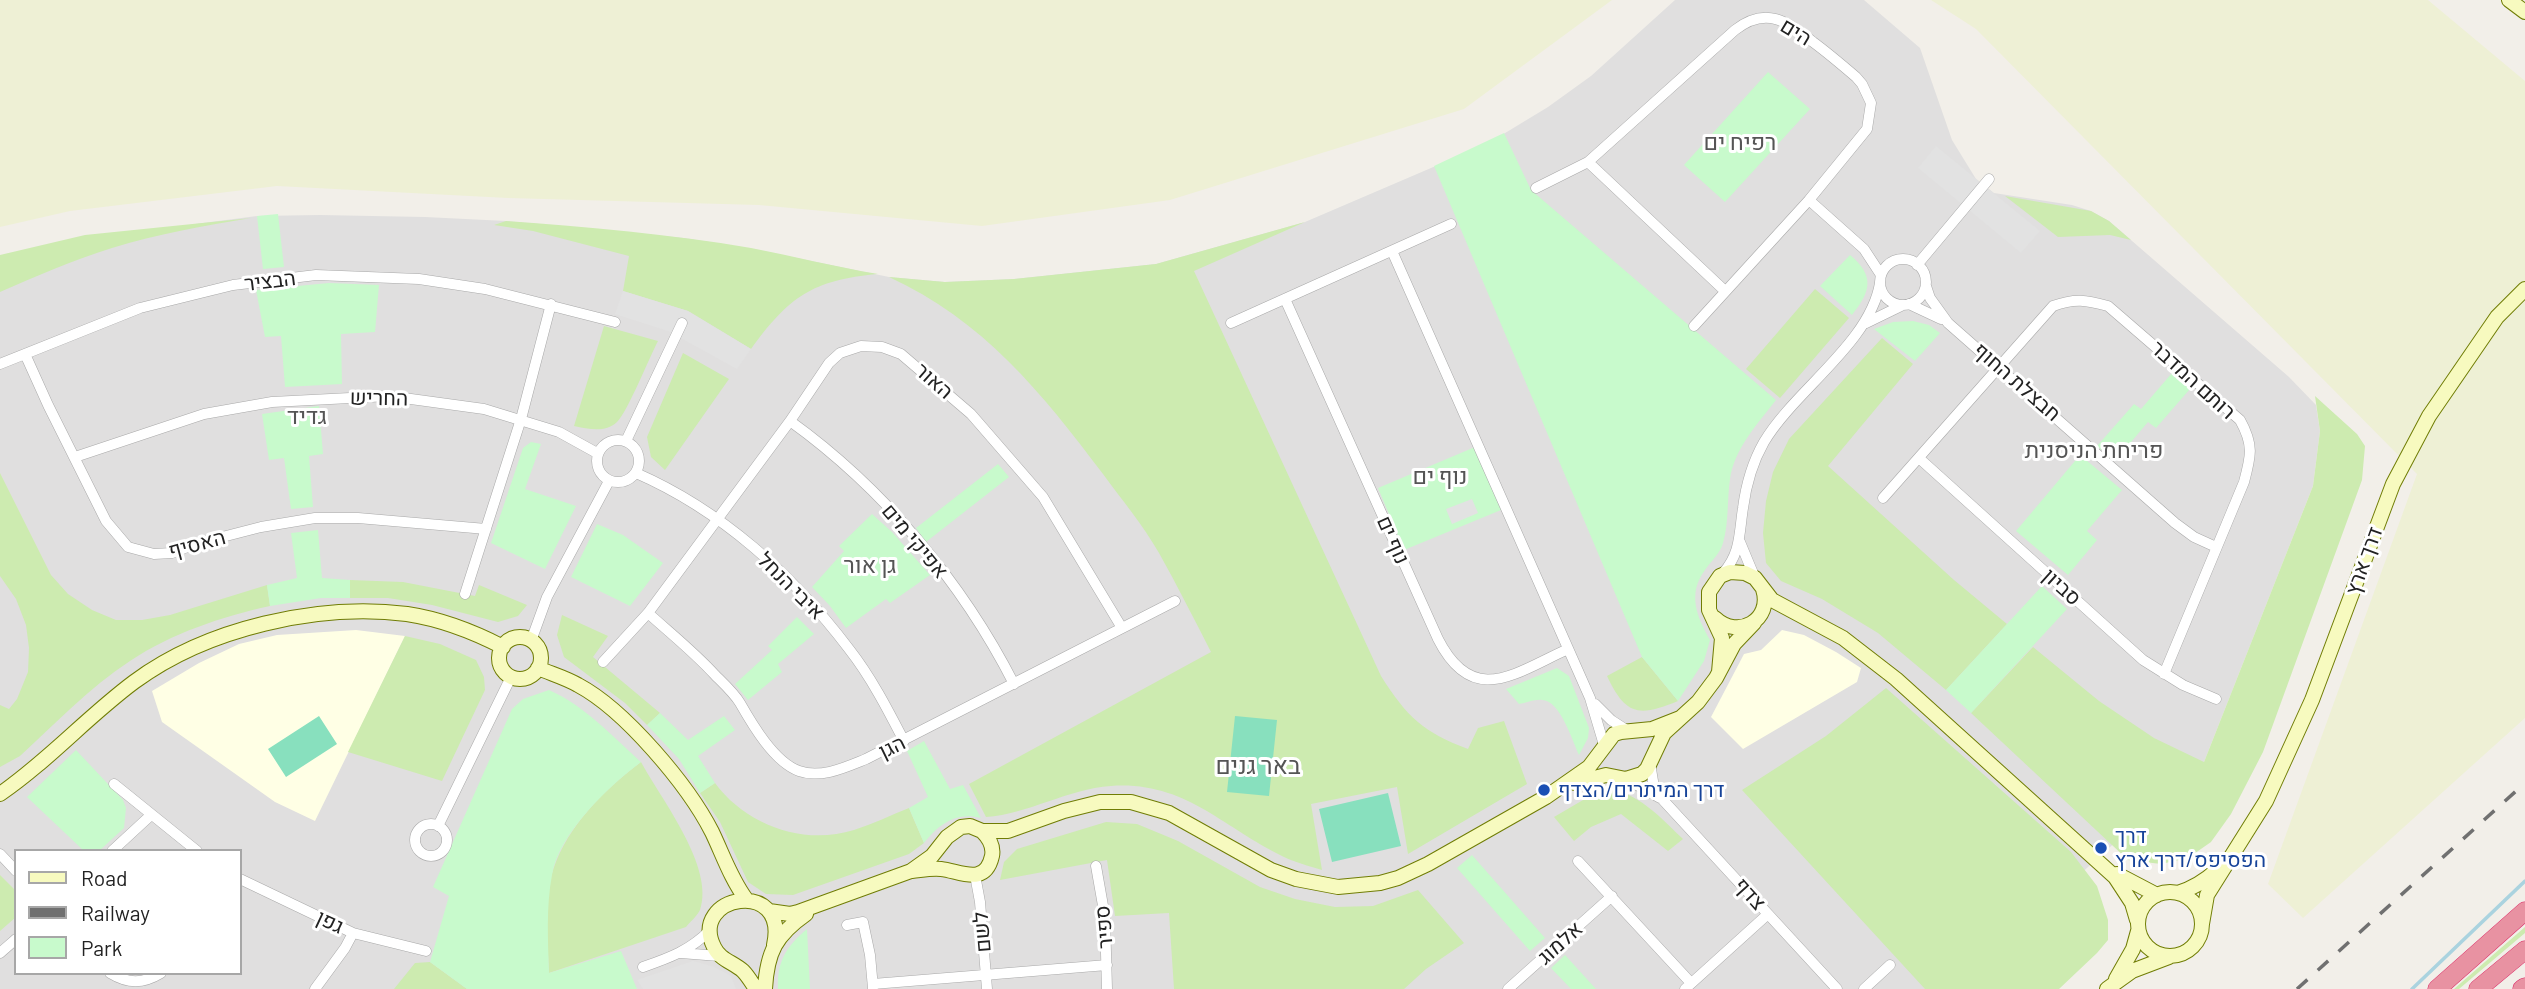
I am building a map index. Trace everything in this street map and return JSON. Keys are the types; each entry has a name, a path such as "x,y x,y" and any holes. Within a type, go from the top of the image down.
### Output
{"highway":[{"path":"2437,989 2525,911"},
{"path":"2478,989 2525,950"}],"street":[{"path":"2509,0 2525,12"},
{"name":"הים","path":"1536,188 1588,162 1735,30 1755,19 1774,19 1792,25 1856,77 1871,103 1867,129 1809,200 1694,326"},
{"path":"1588,162 1725,290"},
{"path":"1917,265 1989,179"},
{"path":"1809,200 1864,249 1880,279 1881,291 1891,302 1906,305"},
{"path":"1231,323 1451,224"},
{"path":"1863,325 1920,298 1926,286 1924,273 1909,260 1895,261 1864,249"},
{"path":"1392,251 1590,698 1604,748 1605,766 1620,777"},
{"path":"1719,672 1722,638 1708,601 1709,592 1731,565 1740,541 1750,472 1763,443 1782,417 1863,325 1877,298 1884,268 1895,261"},
{"name":"הבציר","path":"0,364 140,308 233,285 316,275 419,279 485,289 615,322"},
{"name":"חבצלת החוף","path":"1926,286 1930,298 1948,323"},
{"name":"דרך ארץ","path":"2202,924 2207,895 2266,801 2312,700 2393,484 2430,416 2497,317 2525,289"},
{"name":"נוף ים","path":"1285,299 1438,639 1453,663 1472,677 1489,680 1508,676 1568,649"},
{"name":"רותם המדבר","path":"1999,366 2053,306 2070,300 2089,300 2108,306 2123,317 2240,420 2250,438 2251,458 2244,482 2164,674"},
{"path":"465,594 521,419 551,304"},
{"name":"חבצלת החוף","path":"1906,305 1925,310 1948,323 2175,523 2194,537 2216,547"},
{"path":"626,441 682,323"},
{"name":"האור","path":"718,519 829,363 840,353 861,346 883,346 901,354 971,414 1043,497 1122,628"},
{"name":"האסיף","path":"25,354 106,521 128,547 154,554 172,553 195,544 261,527 315,518 358,518 486,529"},
{"path":"1883,498 1999,366"},
{"name":"החריש","path":"75,457 204,414 272,402 389,396 484,409 521,419 559,432 597,453"},
{"name":"אפיקי מים","path":"790,421 841,461 916,537 993,642 1014,684"},
{"path":"612,440 626,441 636,449 638,455 636,473 621,482 609,481 599,472 597,453 612,440"},
{"name":"סביון","path":"1920,459 2143,660 2164,674 2216,699"},
{"name":"איבי הנחל","path":"636,473 665,486 718,519 763,555 807,598 850,650 886,706 904,741"},
{"path":"531,641 547,597 609,481"},
{"path":"603,662 648,613 718,519"},
{"path":"1554,792 1595,776 1642,774 1664,733 1698,702 1740,636 1763,610 1765,600 1740,541"},
{"path":"1720,576 1737,571 1759,583 1772,600 1843,638 1896,679 2104,867 2125,892 2142,941 2150,950 2169,957"},
{"name":"הגן","path":"648,613 713,673 739,702 745,715 776,756 798,771 817,773 836,771 904,741 1175,601"},
{"path":"0,794 31,772 135,681 186,652 234,633 275,621 329,613 408,614 482,636 503,647"},
{"path":"1714,617 1720,624 1732,628 1745,627 1755,621 1781,616 1814,622"},
{"path":"521,637 531,641 541,655 538,668 526,678 511,677 505,673 500,662 503,647 514,638 521,637"},
{"path":"538,668 579,686 606,705 664,762 693,801 746,900"},
{"path":"438,827 511,677"},
{"path":"1590,698 1603,714 1643,737 1651,759"},
{"path":"768,911 790,914 911,871 933,856 947,837 961,827 970,826 995,832 1019,828 1100,802 1130,803 1156,809 1186,821 1283,875 1323,886 1353,887 1380,883 1413,871 1554,792 1589,767 1614,734 1652,729 1680,718"},
{"name":"צדף","path":"1651,759 1654,787 1663,800 1837,989"},
{"name":"צדף","path":"1620,777 1663,800"},
{"path":"114,784 194,849"},
{"path":"114,849 151,815"},
{"path":"911,871 940,869 966,876 975,875 982,871 1001,845 1019,828"},
{"path":"982,831 990,840 992,859"},
{"path":"947,837 943,854 945,862 954,872"},
{"name":"דרך ארץ","path":"2178,893 2206,880 2235,851"},
{"path":"0,854 14,870"},
{"path":"1578,861 1612,896 1688,986 1768,914"},
{"path":"726,866 726,904"},
{"name":"ספיר","path":"1096,866 1105,917 1107,989"},
{"path":"2104,867 2157,895"},
{"name":"לשם","path":"975,875 987,989"},
{"name":"גפן","path":"242,884 353,933 426,951"},
{"path":"2178,893 2196,904 2202,924 2196,943 2179,955 2132,971 2110,986 2133,949 2141,909 2148,900 2157,895 2178,893"},
{"name":"אלמוג","path":"1508,989 1612,896"},
{"path":"719,956 711,940 713,918 726,904 746,900 762,905 776,927 766,964 765,989"},
{"path":"735,965 754,964 772,949 793,923 819,905"},
{"path":"848,925 863,922 873,986 1107,965"},
{"path":"643,967 680,953 698,943 710,930"},
{"path":"315,989 353,933"},
{"path":"0,953 14,941"},
{"path":"680,953 719,956 744,972 756,989"},
{"path":"1864,989 1891,965"},
{"path":"115,975 134,982 157,975"}],"shaded area":[{"path":"0,0 1612,0 1464,109 1170,200 982,226 759,205 508,198 277,186 70,211 0,227"},
{"name":"באר גנים","path":"1675,0 1864,0 1920,48 1952,140 1976,179 1994,193 2072,205 2109,221 2289,377 2316,405 2320,431 2313,486 2204,762 2003,944 1964,989 0,989 0,262 195,224 257,216 320,215 506,221 684,238 889,277 945,282 1014,279 1156,264 1305,222 1487,144 1548,107 1591,76"},
{"path":"1931,0 2428,0 2525,81 2525,718 2303,918 2268,884 2417,474 1976,29"},
{"path":"1936,146 2040,231 2021,253 1918,168"},
{"path":"623,291 688,311 751,349 737,369 668,331 615,314"},
{"path":"1472,499 1478,513 1452,524 1446,509"},
{"path":"356,630 405,636 315,821 275,802 162,722 152,691 199,663 239,644 277,635"},
{"path":"1782,630 1804,635 1861,668 1857,682 1743,749 1711,717 1744,654 1761,650"},
{"path":"693,961 714,967 731,976 736,989 643,989 637,980"}],"green space":[{"path":"1768,72 1810,109 1725,202 1684,165"},
{"path":"1504,133 1531,190 1776,400 1748,436 1732,468 1723,543 1696,588 1698,614 1710,640 1704,661 1678,701 1642,657 1434,166"},
{"path":"2005,196 2091,211 2109,221 2131,240 2110,235 2058,237"},
{"path":"278,214 284,267 263,269 257,216"},
{"path":"251,218 163,234 112,248 0,292 0,255 85,235"},
{"path":"506,221 690,239 751,248 878,274 836,281 804,294 778,316 751,349 688,311 623,291 629,256 533,231 494,225"},
{"path":"1305,222 1194,271 1381,676 1417,722 1468,749 1478,728 1504,721 1527,784 1408,854 1397,787 1311,804 1322,870 1282,856 1182,798 1137,786 1095,788 1002,815 986,817 969,784 1211,652 1153,543 1080,444 1033,387 982,337 954,315 923,294 889,277 945,282 1014,279 1156,264"},
{"path":"1850,255 1864,270 1868,284 1852,315 1820,286"},
{"path":"329,283 379,285 375,332 341,334 342,384 285,387 281,336 265,337 256,290"},
{"path":"1815,289 1849,318 1780,398 1746,369"},
{"path":"1913,321 1929,325 1940,333 1915,361 1874,329 1893,322"},
{"path":"604,326 658,341 617,422 602,429 574,426"},
{"path":"1882,338 1913,364 1828,466 2007,624 1946,690 1878,633 1822,599 1781,581 1766,563 1763,533 1766,501 1773,472 1789,439"},
{"path":"683,353 729,379 665,470 651,457 647,437"},
{"path":"2172,373 2190,389 2156,428 2148,422 2115,461 2097,446 2134,404 2141,409"},
{"path":"2315,396 2357,434 2365,446 2362,480 2263,752 2231,814 2211,842 2188,858 2161,864 2128,860 1971,713 2033,647 2099,701 2154,738 2204,762 2313,486 2320,431"},
{"path":"319,406 323,454 309,456 313,507 291,509 284,458 269,460 262,414"},
{"path":"531,442 541,444 525,489 576,506 545,569 491,543 523,448"},
{"path":"1475,447 1501,510 1404,550 1378,488"},
{"path":"2080,455 2122,490 2087,531 2097,540 2068,575 2016,531"},
{"path":"998,464 1009,477 926,542 916,528"},
{"path":"0,473 51,575 68,594 92,610 116,620 142,620 170,615 267,585 270,606 197,627 146,651 101,682 20,756 0,767 0,705 9,709 17,699 28,672 29,648 26,625 16,599 0,576"},
{"path":"872,514 930,575 890,603 886,599 846,628 812,587 844,551 839,546"},
{"path":"597,524 623,535 663,563 630,606 571,577"},
{"path":"318,530 322,578 350,580 350,598 321,598 270,606 267,585 297,578 291,533"},
{"path":"350,580 403,582 475,596 479,585 527,605 518,616 498,622 432,605 388,598 350,598"},
{"path":"2042,586 2067,609 1971,713 1946,690"},
{"path":"562,615 608,636 593,657 660,713 647,725 625,703 564,657 557,635"},
{"path":"797,617 814,634 778,664 782,672 748,700 735,684 772,650 768,646"},
{"path":"405,636 440,644 476,660 484,677 485,690 442,781 348,752"},
{"path":"1642,657 1678,701 1643,711 1635,710 1621,699 1607,676"},
{"path":"1557,668 1569,676 1589,728 1588,738 1579,755 1565,722 1554,706 1542,700 1519,704 1506,689"},
{"path":"1886,688 2071,852 2097,886 2108,920 2108,940 2059,989 1925,989 1742,790 1826,736"},
{"path":"549,690 586,713 641,762 614,784 587,812 564,843 556,859 549,899 549,973 621,951 637,989 467,989 430,962 449,896 433,887 512,709 523,699"},
{"path":"660,713 688,740 724,716 735,730 698,756 715,783 700,793 679,759 647,725"},
{"path":"319,716 337,744 286,777 268,749"},
{"path":"1235,716 1277,720 1269,796 1227,792"},
{"path":"924,741 950,789 963,785 981,818 964,816 948,821 924,843 909,808 928,797 907,751"},
{"path":"76,750 123,800 126,808 124,828 101,849 82,849 27,797"},
{"path":"641,762 693,854 703,893 700,910 686,927 549,973 548,894 553,870 578,823 614,784"},
{"path":"715,783 728,798 759,821 796,833 835,834 854,830 909,808 924,843 909,854 793,895 766,894 748,882 720,822 700,793"},
{"path":"1612,789 1642,803 1683,839 1668,851 1621,814 1591,827 1574,841 1554,817 1595,793"},
{"path":"1388,793 1401,846 1332,862 1319,809"},
{"path":"1106,822 1137,824 1178,841 1260,887 1295,899 1335,907 1373,906 1418,890 1464,943 1426,969 1404,989 1174,989 1169,913 1115,916 1107,860 1000,880 1004,862 1017,849"},
{"path":"1472,855 1545,938 1530,951 1457,868"},
{"path":"0,875 14,889 14,919 0,931"},
{"path":"2525,927 2525,933 2459,989 2454,989"},
{"path":"807,929 810,989 778,989 779,970 784,955"},
{"path":"1565,955 1596,989 1571,989 1551,968"},
{"path":"430,962 467,989 394,989 415,963"}],"waterway":[{"path":"2412,989 2525,881"}],"railway":[{"path":"2297,989 2525,783"}],"place":[{"name":"דרך המיתרים/הצדף","path":"1544,790"},
{"name":"דרך הפסיפס/דרך ארץ","path":"2101,848"}],"district":[{"name":"רפיח ים","path":"1740,142"},
{"name":"גדיד","path":"307,416"},
{"name":"פריחת הניסנית","path":"2094,450"},
{"name":"נוף ים","path":"1440,476"},
{"name":"גן אור","path":"870,565"},
{"name":"באר גנים","path":"1258,766"}]}
